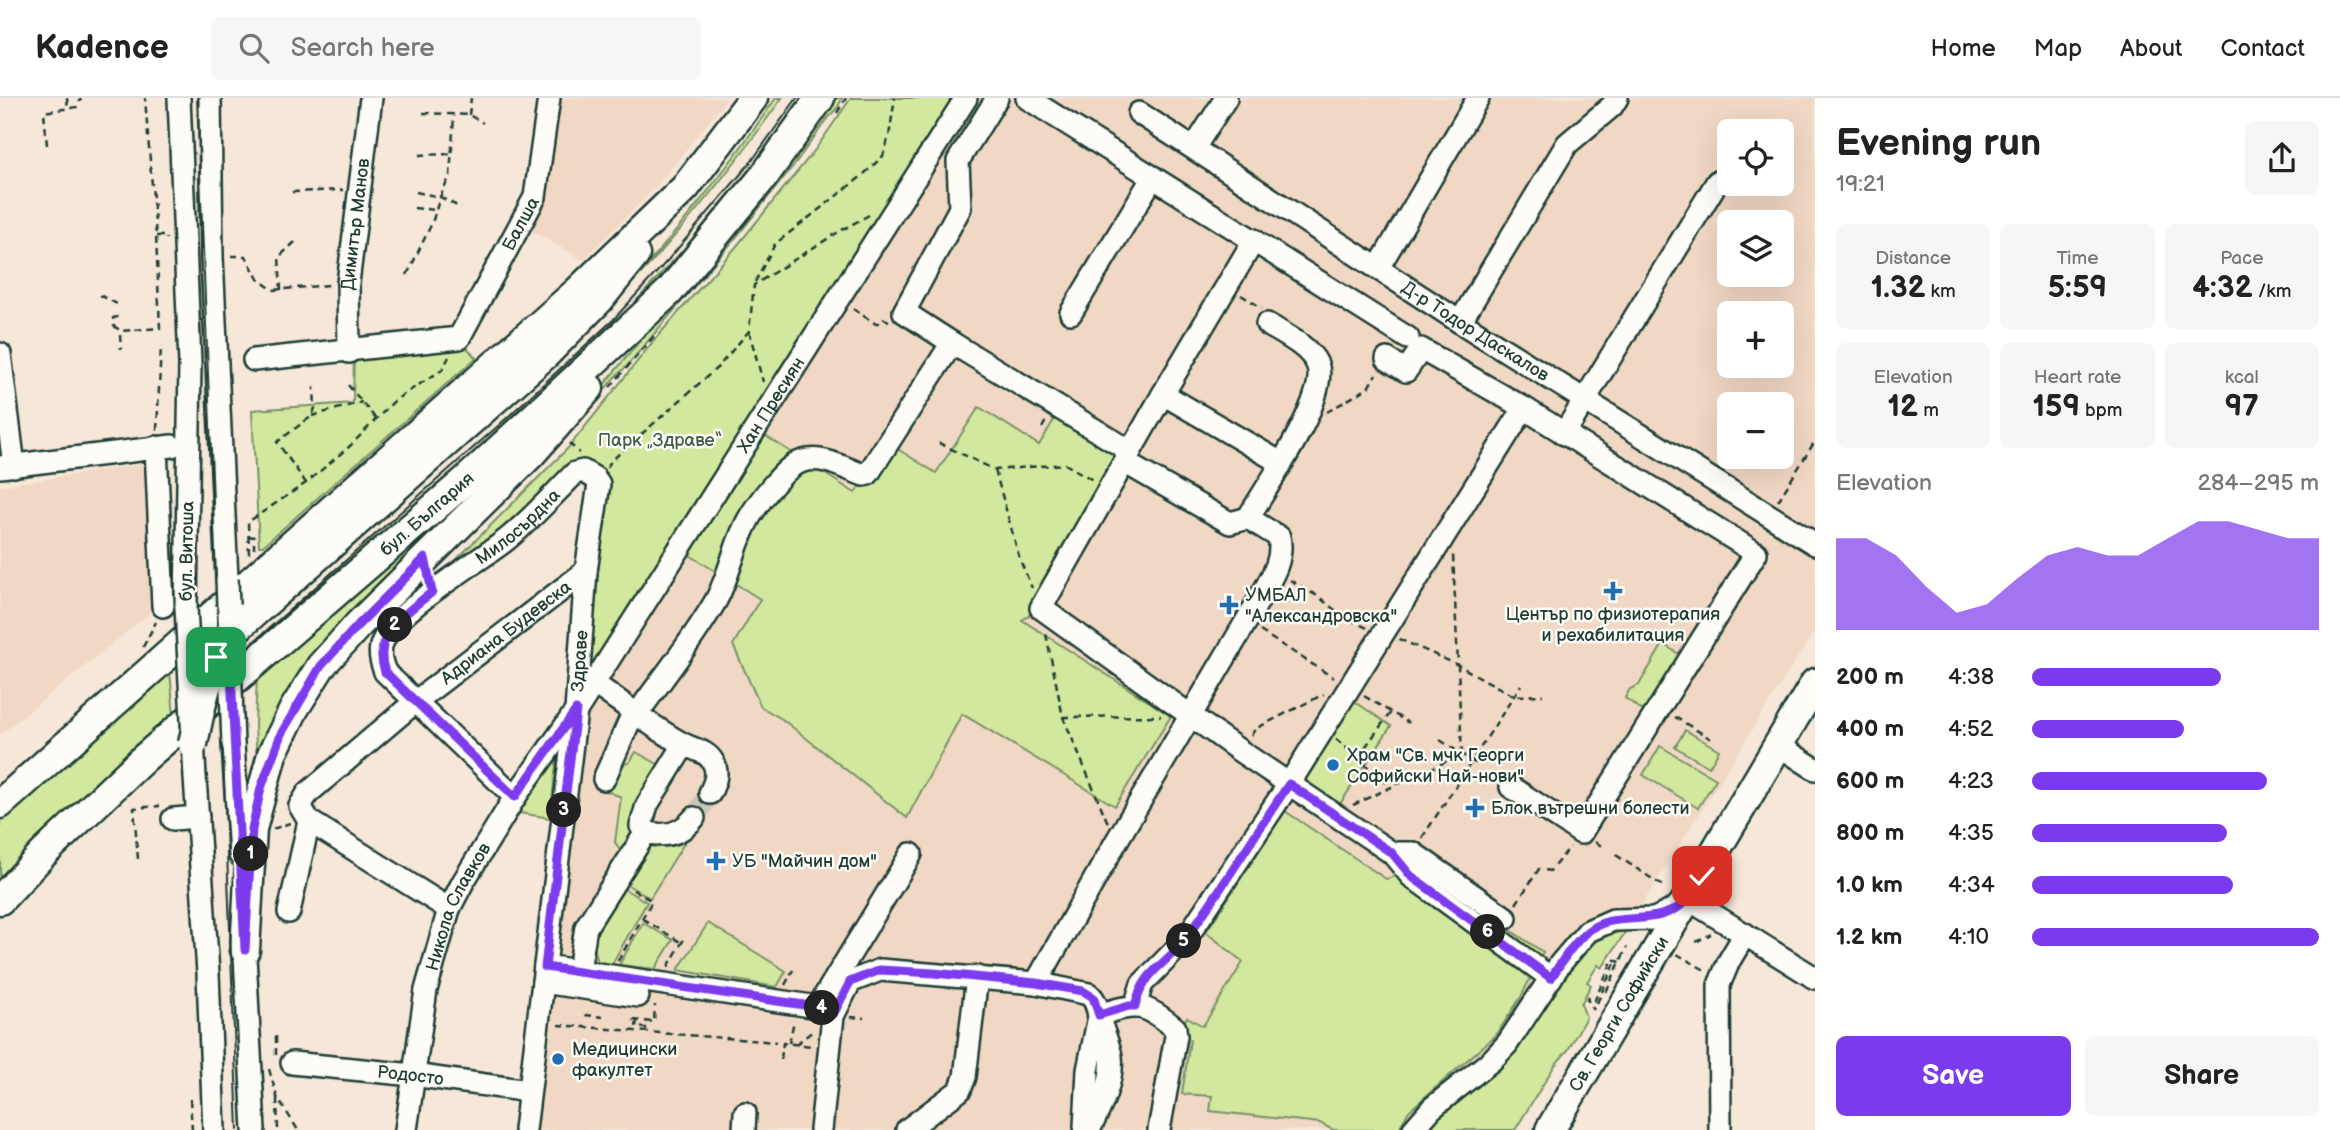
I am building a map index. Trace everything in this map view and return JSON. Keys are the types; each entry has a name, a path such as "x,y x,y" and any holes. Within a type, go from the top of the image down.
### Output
{"main road":[{"path":"193,744 205,684 229,635 546,354 599,300 753,98"},
{"name":"бул. България","path":"0,900 43,854 142,760 466,480 669,292 764,176 820,98"},
{"path":"0,804 578,291 685,188"},
{"path":"245,950 252,829 261,788 281,734 321,666 359,624 531,454 669,292"},
{"name":"Св. Георги Софийски","path":"1550,1130 1677,893 1778,746 1807,713 1815,682"}],"street":[{"name":"бул. Витоша","path":"178,98 190,365 186,607 208,973 214,1130"},
{"name":"бул. Витоша","path":"210,98 212,257 234,769 254,1130"},
{"name":"Димитър Манов","path":"349,352 348,284 372,98"},
{"name":"Балша","path":"349,352 459,338 535,198 549,98"},
{"name":"Хан Пресиян","path":"576,710 966,98"},
{"path":"997,98 958,161 960,208 904,312 1230,523 1248,518 1303,427 1320,374 1317,364 1301,346 1267,324"},
{"path":"1027,98 1408,338"},
{"path":"1194,148 1226,98"},
{"path":"1378,268 1478,98"},
{"path":"1460,322 1567,144 1612,106 1617,98"},
{"name":"Д-р Тодор Даскалов","path":"1139,113 1460,322 1815,544"},
{"path":"1071,313 1153,177"},
{"path":"1564,434 1583,398 1717,182"},
{"path":"1254,240 1041,608 1289,784 1506,918"},
{"path":"604,779 639,707 700,626 716,600 725,583 742,531 767,493 788,470 805,460 829,462 864,475 868,474 952,343"},
{"path":"1387,359 1406,371 1421,349 1524,408 1756,553 1581,833 1511,787"},
{"path":"254,360 349,352"},
{"path":"0,354 7,467 164,446 163,606"},
{"path":"1163,394 1281,463"},
{"path":"1135,1006 1142,984 1185,940 1289,784 1524,408"},
{"name":"Милосърдна","path":"415,702 385,672 380,660 388,633 432,592 507,539 575,473 583,471 598,484"},
{"name":"Здраве","path":"525,1130 576,710 586,571 598,484"},
{"path":"1036,983 1275,571 1280,559 1279,537 1248,518"},
{"path":"425,558 432,592"},
{"name":"Адриана Будевска","path":"302,816 308,793 415,702 586,571"},
{"path":"594,684 639,707 684,745 706,755 714,765 716,778 710,793"},
{"path":"415,702 515,797"},
{"name":"Никола Славков","path":"406,1130 426,990 449,909 515,797 576,710"},
{"path":"684,745 647,805 641,826 646,832 673,834 689,825 694,818"},
{"path":"1778,746 1815,769"},
{"path":"171,813 198,817"},
{"path":"289,912 302,816 449,909"},
{"path":"579,970 586,927 646,832"},
{"path":"1403,853 1411,876 1551,978"},
{"path":"808,1002 911,854"},
{"path":"1413,1130 1432,1108 1492,1060 1507,1044 1551,978 1588,931 1613,920 1654,919 1669,912 1677,893 1815,978"},
{"path":"1725,1127 1719,985 1745,934"},
{"path":"544,974 579,970 808,1002 880,970 1036,983 1089,994 1095,1002 1111,1056 1111,1071 1107,1087 1087,1130"},
{"path":"544,974 647,1001"},
{"path":"907,1130 960,1090 965,1077 977,977"},
{"path":"808,1002 830,1048 821,1130"},
{"path":"1099,1015 1135,1006 1159,1015 1175,1028 1176,1036 1159,1130"},
{"name":"Родосто","path":"292,1063 413,1075 529,1091"}],"path":[{"path":"67,98 68,108"},
{"path":"47,145 44,112 77,107 82,98"},
{"path":"118,317 113,318 114,326 121,331 160,328 145,98"},
{"path":"470,115 471,98"},
{"path":"770,405 749,331 754,285 775,244 862,176 883,156 895,98"},
{"path":"423,113 470,115 482,123"},
{"path":"407,275 432,223 450,176 454,116"},
{"path":"419,155 452,155"},
{"path":"292,192 360,189"},
{"path":"416,192 440,197 461,208"},
{"path":"414,208 436,210"},
{"path":"754,285 871,214"},
{"path":"156,236 166,236"},
{"path":"281,290 279,257 295,243"},
{"path":"231,257 246,256 258,279 273,290 348,284"},
{"path":"1226,285 1272,314 1267,324"},
{"path":"100,295 117,304"},
{"path":"865,317 876,324 884,319 894,323"},
{"path":"611,461 718,367 749,331"},
{"path":"120,335 121,349"},
{"path":"161,346 164,446"},
{"path":"1303,427 1368,387 1387,359"},
{"path":"251,557 248,522 306,483 350,446 395,400 442,370"},
{"path":"348,385 376,419"},
{"path":"312,416 315,408 314,387"},
{"path":"306,483 277,442 312,416 362,402"},
{"path":"566,441 582,455"},
{"path":"1770,514 1815,441"},
{"path":"939,443 995,470 1065,464 1109,488"},
{"path":"995,470 1027,576"},
{"path":"1451,524 1462,754"},
{"path":"1275,571 1354,622 1456,664 1514,696 1543,695"},
{"path":"138,657 163,606"},
{"path":"1041,608 1063,716 1116,842"},
{"path":"1246,622 1409,723"},
{"path":"1403,853 1471,760 1521,685"},
{"path":"1240,751 1255,729 1337,688 1350,688"},
{"path":"1660,708 1711,739"},
{"path":"1358,757 1392,711"},
{"path":"1063,716 1192,716"},
{"path":"1324,729 1391,788"},
{"path":"1440,740 1480,766"},
{"path":"1334,814 1462,754"},
{"path":"138,859 134,808 171,813"},
{"path":"278,828 302,816"},
{"path":"1506,918 1539,869 1550,871 1581,833"},
{"path":"1616,855 1677,893"},
{"path":"609,975 652,901 615,880"},
{"path":"642,918 683,941 676,952"},
{"path":"1708,928 1714,932 1716,938"},
{"path":"1696,942 1708,935"},
{"path":"1606,992 1627,947"},
{"path":"1677,954 1703,969 1710,968 1714,963"},
{"path":"1596,1002 1613,959 1619,962"},
{"path":"789,1044 808,1002 793,970"},
{"path":"1589,996 1587,999 1594,1010"},
{"path":"646,1032 646,1028 636,1027 635,1020 654,1022 647,1001"},
{"path":"584,1015 603,1017"},
{"path":"558,1025 776,1042"},
{"path":"781,1059 783,1043 830,1048"},
{"path":"264,1067 269,1067 277,1097 278,1130"},
{"path":"277,1097 298,1130"},
{"path":"190,1099 192,1130"}],"shaded area":[{"path":"557,98 728,98 655,188 583,260 527,228"},
{"name":"УМБАЛ \"Александровска\"","path":"966,98 1815,98 1815,630 1602,968 1598,965 1587,982 1591,985 1581,1004 1586,1017 1568,1050 1555,1065 1515,1130 525,1130 576,711"},
{"path":"150,463 158,606 0,735 0,486"}],"green space":[{"path":"776,98 782,98 730,168 637,278 709,190"},
{"path":"801,98 806,98 756,166 685,252 616,328 614,325 684,249 754,164"},
{"path":"837,98 842,98 838,107 794,165 626,367 556,447 442,563 554,445 644,336 735,233"},
{"name":"Парк „Здраве“","path":"851,98 956,98 586,684 607,489 595,467 459,568 453,563 568,448 656,338 736,247 815,150"},
{"path":"459,338 476,358 263,546 259,546 252,410 353,403 354,351"},
{"path":"979,407 1039,445 1060,410 1130,451 1041,608 1022,620 1171,716 1115,806 962,714 907,818 782,719 761,707 733,645 760,599 688,554 764,435 855,493 888,443 936,473"},
{"path":"524,446 339,636 258,778 255,726 257,674"},
{"path":"1663,644 1682,656 1646,713 1625,698 1630,689 1639,685"},
{"path":"170,670 174,717 0,881 0,819"},
{"path":"1348,697 1391,726 1336,810 1293,782"},
{"path":"1685,730 1719,750 1709,767 1675,747"},
{"path":"559,740 550,818 514,812"},
{"path":"1660,746 1716,779 1698,808 1643,775"},
{"path":"636,752 663,767 635,832 622,854 615,842 621,797 606,791 611,774 619,764 629,763"},
{"path":"1285,811 1386,879 1418,869 1543,952 1521,997 1496,1035 1409,1111 1398,1130 1333,1130 1320,1123 1210,1111 1212,1096 1182,1094 1190,1040 1179,1038 1180,1029 1187,1017 1203,1026 1243,962 1206,932"},
{"path":"693,829 650,898 621,881 645,843"},
{"path":"619,886 647,902 612,964 598,963 592,938"},
{"path":"643,923 673,940 655,969 619,965"},
{"path":"708,923 786,971 777,987 678,970"},
{"path":"1626,931 1602,968 1598,965 1587,982 1591,985 1581,1004 1586,1017 1568,1050 1555,1065 1515,1130 1424,1130 1570,962 1595,942"}],"tunnel":[{"path":"694,818 710,793"}],"tram line":[{"path":"197,98 238,1130"},
{"path":"228,706 237,666 250,645 498,426 613,320 751,162 797,98"}],"place":[{"name":"Център по физиотерапия и рехабилитация","path":"1613,591"},
{"name":"УМБАЛ \"Александровска\"","path":"1229,605"},
{"name":"Храм \"Св. мчк Георги Софийски Най-нови\"","path":"1333,765"},
{"name":"Блок вътрешни болести","path":"1475,808"},
{"name":"УБ \"Майчин дом\"","path":"716,861"},
{"name":"Медицински факултет","path":"558,1059"}],"route":[{"path":"216,657 229,635 245,950 252,829 261,788 281,734 321,666 425,558 432,592 388,633 380,660 385,672 515,797 576,710 545,967 818,1007 834,1013 850,982 880,970 934,973 1036,983 1083,991 1093,997 1099,1015 1135,1006 1142,984 1185,940 1289,784 1392,853 1411,876 1551,978 1588,931 1613,920 1654,919 1669,912 1688,899 1702,876"}]}
